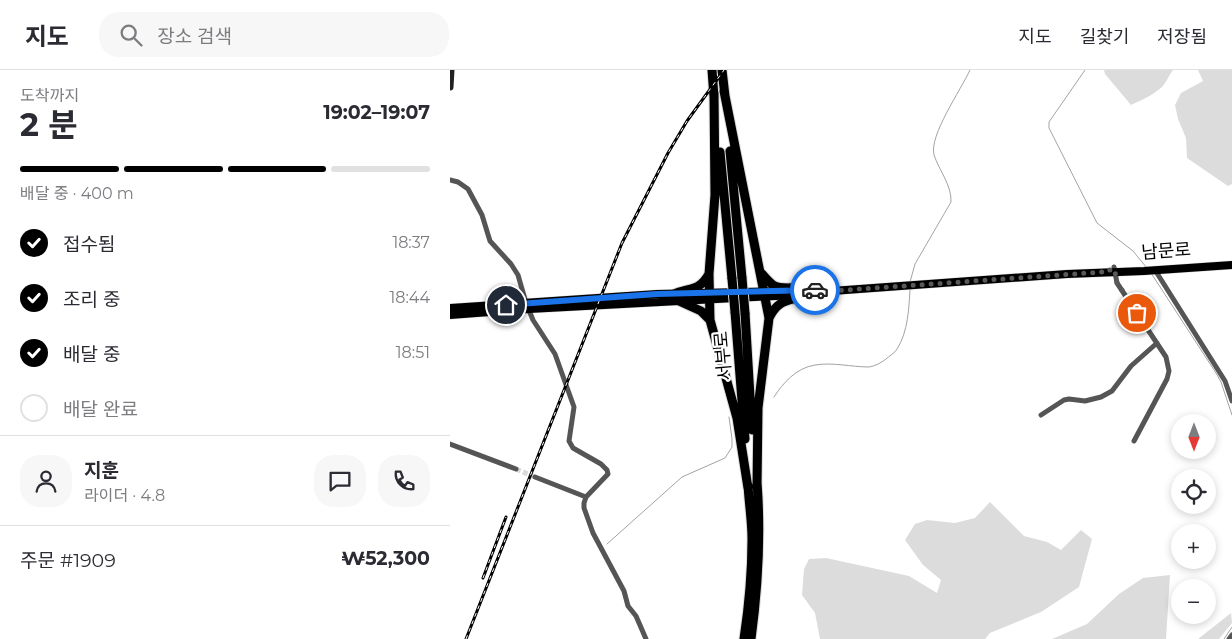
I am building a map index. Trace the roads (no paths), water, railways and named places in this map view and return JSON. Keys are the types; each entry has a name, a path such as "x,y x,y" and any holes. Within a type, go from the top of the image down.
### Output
{"highway":[{"name":"서부로","path":"712,70 737,279"},
{"name":"서부로","path":"722,70 753,488 760,546 758,590 750,639"},
{"path":"724,91 769,318"},
{"path":"714,93 715,196 709,274 710,320 737,418 753,488"},
{"path":"753,488 758,408 769,318 773,309 780,303 806,292 801,287 779,287 773,285 761,273"},
{"path":"709,274 700,286 694,290 683,290 676,298 701,311 710,320"},
{"name":"서부로","path":"744,639 751,570 753,488"}],"main road":[{"name":"남문로","path":"450,308 806,292 813,294 818,292 1115,270 1232,263"},
{"name":"남문로","path":"450,315 527,306"}],"street":[{"path":"450,87 451,70"},
{"path":"450,180 458,182 468,189 482,215 490,241 511,264 518,275 533,320 555,354 562,378 570,392 574,407 570,441 573,448 601,464 607,470 608,474 586,497 584,508 593,533 624,591 628,606 636,616 646,639"},
{"path":"1149,269 1222,375 1232,401"},
{"path":"1115,270 1118,283 1168,363 1167,379 1134,441"},
{"path":"1041,415 1064,400 1085,401 1112,392 1132,366 1157,343"},
{"path":"450,444 516,469"},
{"path":"535,477 586,497"},
{"path":"1229,639 1232,636"}],"waterway":[{"path":"910,282 915,264 951,202 947,184 934,155 934,146 936,136 947,112 970,70"},
{"path":"1085,70 1049,122 1049,128 1097,223 1133,251 1147,268"},
{"path":"1151,273 1216,373 1232,415"},
{"path":"774,397 791,377 802,369 828,364 869,367 880,363 892,354 901,342 906,328 910,289"},
{"path":"607,544 682,477 725,458 732,447 729,417"},
{"path":"1224,639 1232,627"}],"tunnel":[{"path":"516,469 535,477"}],"railway":[{"path":"466,639 622,243 668,153 687,121 724,70"},
{"path":"483,578 506,517"}]}
